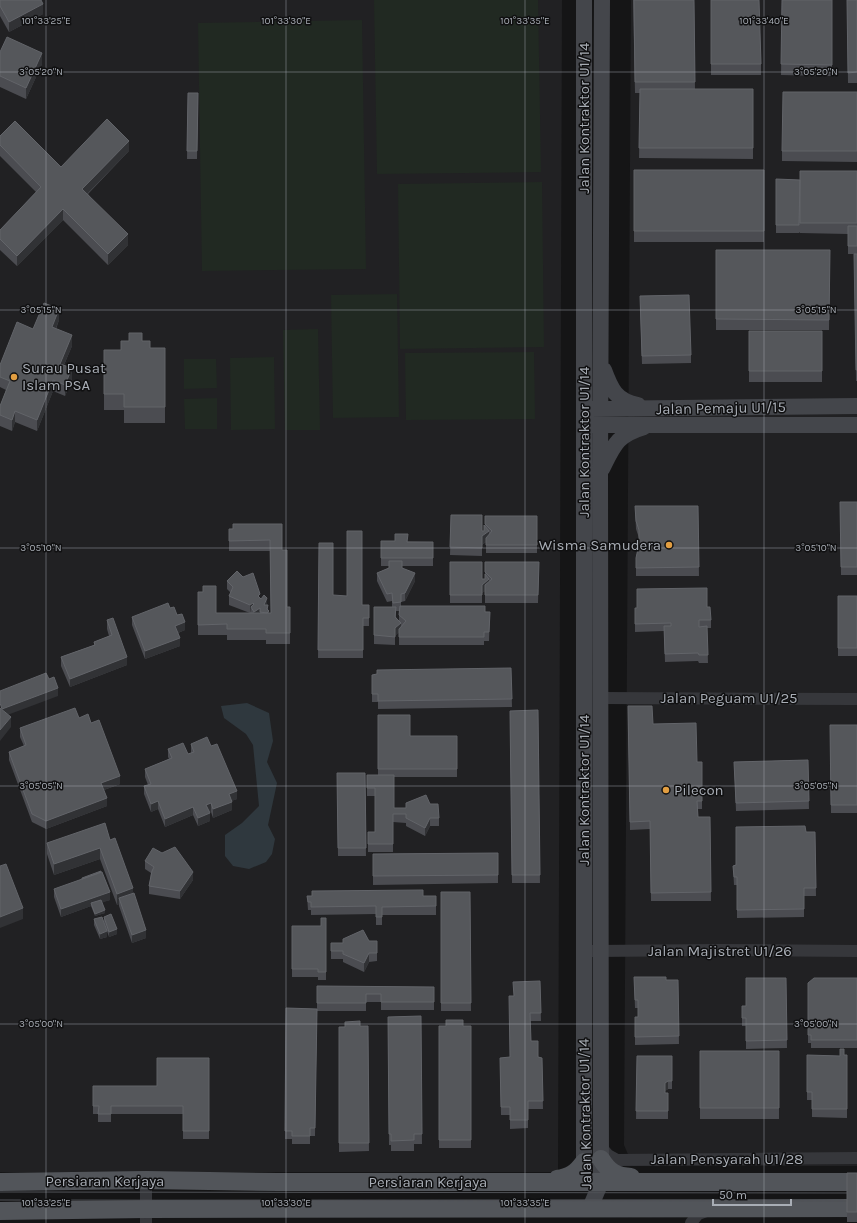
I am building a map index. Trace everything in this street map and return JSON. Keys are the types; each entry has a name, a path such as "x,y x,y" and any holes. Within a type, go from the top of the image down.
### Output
{"main road":[{"path":"601,1153 608,1169 623,1176 699,1182"},
{"path":"504,1182 558,1179 570,1176 578,1171 584,1162"},
{"name":"Persiaran Kerjaya","path":"0,1182 146,1180 278,1182 857,1182"},
{"name":"Persiaran Kerjaya","path":"0,1211 146,1216 385,1209 857,1208"},
{"path":"385,1209 396,1213 405,1223"},
{"path":"415,1223 422,1215 434,1209"}],"street":[{"name":"Jalan Kontraktor U1/14","path":"584,0 584,1162 592,1182"},
{"name":"Jalan Kontraktor U1/14","path":"590,1208 592,1182 601,1153 600,471 602,0"},
{"path":"601,361 610,388 619,397 631,404 655,408"},
{"name":"Jalan Pemaju U1/15","path":"584,425 601,417 655,408 857,406"},
{"name":"Jalan Pemaju U1/15","path":"584,409 601,417 656,424 857,425"},
{"path":"600,471 617,441 631,431 656,424"},
{"name":"Jalan Peguam U1/25","path":"601,698 857,699"},
{"name":"Jalan Majistret U1/26","path":"584,951 857,951"},
{"name":"Jalan Pensyarah U1/28","path":"601,1153 617,1160 857,1158"},
{"path":"146,1180 146,1216"},
{"path":"646,1208 675,1212 684,1219 685,1223"},
{"path":"691,1223 698,1214 711,1210 746,1208"}],"shaded area":[{"path":"0,0 562,0 558,1172 0,1172"},
{"path":"374,0 538,0 541,172 377,174"},
{"path":"631,0 857,0 857,1166 633,1166 624,1145"},
{"path":"362,20 366,269 202,271 198,23"},
{"path":"542,182 544,347 400,349 398,184"},
{"path":"397,294 399,417 333,418 331,295"},
{"path":"318,329 320,430 285,430 283,330"},
{"path":"534,352 535,419 406,420 405,353"},
{"path":"274,357 275,429 231,430 230,358"},
{"path":"184,359 216,359 217,388 184,389"},
{"path":"217,398 217,429 185,429 184,399"},
{"path":"247,703 269,713 273,741 267,762 277,783 268,825 275,839 272,854 266,862 249,869 233,866 225,856 225,835 242,823 259,806 253,745 246,734 224,718 221,706"}],"building":[{"path":"0,0 41,0 43,4 9,22 0,6"},
{"path":"634,0 694,0 695,82 635,82"},
{"path":"711,0 759,0 761,64 711,64"},
{"path":"782,0 832,0 832,65 781,64"},
{"path":"847,0 857,0 857,72 848,73"},
{"path":"7,37 42,53 26,88 0,76 0,52"},
{"path":"640,89 753,89 753,148 639,148"},
{"path":"783,92 857,92 857,151 782,151"},
{"path":"188,93 198,93 197,151 187,151"},
{"path":"107,119 129,141 82,189 128,234 108,254 63,209 17,256 0,239 0,230 41,187 0,145 0,136 15,121 61,167"},
{"path":"634,170 764,170 764,231 634,231"},
{"path":"800,171 857,171 857,223 800,223"},
{"path":"776,179 800,180 799,225 776,225"},
{"path":"848,226 857,226 857,246 848,246"},
{"path":"716,250 830,250 829,320 716,319"},
{"path":"854,254 857,254 857,370 856,370"},
{"path":"689,295 691,355 642,356 640,296"},
{"path":"44,303 59,309 52,327 72,335 60,364 72,368 65,385 53,380 37,420 15,411 12,420 0,415 0,406 10,381 0,377 0,365 17,322 33,329"},
{"path":"749,331 822,331 822,371 749,371"},
{"path":"129,333 142,333 142,341 150,341 150,348 165,348 165,407 124,407 124,394 104,394 104,350 121,350 121,341 129,341"},
{"path":"840,502 857,502 857,567 841,567"},
{"name":"Wisma Samudera","path":"635,506 698,506 699,567 636,568 639,530 636,521"},
{"path":"451,515 482,515 482,531 484,531 484,525 489,531 482,536 482,548 450,547"},
{"path":"485,516 537,516 537,545 486,545 486,538 492,531 485,524"},
{"path":"233,524 282,524 282,550 287,550 287,607 290,607 290,633 266,633 266,629 227,629 227,624 198,625 198,592 203,592 203,586 216,586 216,613 271,613 270,540 229,541 229,529 233,529"},
{"path":"347,531 362,531 362,605 369,605 369,618 363,618 363,650 318,650 319,543 333,543 333,595 347,596"},
{"path":"395,534 408,534 407,542 433,542 433,558 381,558 381,541 395,541"},
{"path":"389,561 402,561 402,568 415,573 405,593 401,594 401,602 393,603 392,593 387,594 377,573 389,568"},
{"path":"450,562 482,562 482,579 485,579 485,574 489,579 482,585 482,595 450,595"},
{"path":"485,562 539,562 538,595 485,595 485,585 492,579 485,572"},
{"path":"237,571 243,577 253,573 260,594 258,596 261,599 264,595 267,598 264,605 268,605 267,609 269,611 267,613 260,612 260,608 254,612 251,607 254,604 253,603 250,605 229,596 233,587 227,581"},
{"path":"707,588 707,607 710,607 711,620 699,620 699,627 707,626 708,655 699,655 698,653 665,654 664,626 671,626 671,623 635,624 637,589"},
{"path":"838,596 857,596 857,648 838,648"},
{"path":"168,603 170,608 174,607 177,615 182,614 185,622 175,626 180,638 145,651 132,617"},
{"path":"400,606 485,606 485,612 490,612 489,632 484,632 484,637 399,637 399,629 406,621 399,615"},
{"path":"374,607 396,607 395,617 401,623 395,628 395,637 374,635"},
{"path":"113,618 127,657 70,679 61,657 95,645 94,642 112,635 107,620"},
{"path":"511,668 512,699 378,701 378,694 372,694 372,675 377,674 377,670"},
{"path":"46,673 49,679 54,677 58,688 2,709 0,703 0,691"},
{"name":"Pilecon","path":"628,706 652,706 653,724 696,723 697,762 702,762 702,801 697,801 698,817 710,817 711,892 651,893 650,821 630,822"},
{"path":"0,708 11,717 0,730"},
{"path":"75,708 79,718 88,714 91,723 99,720 120,776 101,783 107,798 46,821 32,814 9,752 26,745 20,728"},
{"path":"538,710 540,875 512,875 510,711"},
{"path":"378,715 410,715 410,736 457,736 457,769 378,769"},
{"path":"830,725 857,725 857,805 831,805"},
{"path":"207,737 211,746 217,744 237,791 229,794 232,802 213,809 211,803 206,805 210,813 198,818 193,807 165,819 158,801 151,804 144,786 151,784 145,769 172,758 168,749 183,743 188,754 194,752 191,744"},
{"path":"808,760 809,801 736,803 734,762"},
{"path":"337,773 365,773 366,848 338,848"},
{"path":"367,775 394,775 394,808 406,808 406,803 426,795 430,804 438,804 439,818 430,818 425,828 406,818 406,814 393,814 393,844 368,844 368,832 375,832 375,788 367,788"},
{"path":"105,823 110,840 115,838 133,888 117,894 100,848 54,864 47,843"},
{"path":"805,826 806,832 815,832 816,888 804,888 804,909 737,910 737,877 734,877 733,866 736,865 736,827"},
{"path":"175,847 193,872 180,891 149,886 154,867 145,861 153,848 162,853"},
{"path":"498,853 498,875 373,876 373,854"},
{"path":"6,864 23,908 0,917 0,866"},
{"path":"101,872 82,879 82,878"},
{"path":"102,872 110,892 61,909 54,889"},
{"path":"423,890 423,896 436,896 436,906 382,907 382,917 376,917 376,906 311,907 311,902 308,902 307,896 312,896 312,891"},
{"path":"441,892 470,892 471,1003 441,1003"},
{"path":"134,893 146,930 132,935 119,898"},
{"path":"101,900 105,910 95,914 91,903"},
{"path":"111,914 117,929 109,932 104,917"},
{"path":"102,917 107,931 100,934 94,919"},
{"path":"321,918 326,918 326,972 318,972 318,969 292,969 292,926 321,926"},
{"path":"363,930 369,941 377,941 377,953 369,953 364,963 343,954 343,951 331,951 331,943 343,943 343,939"},
{"path":"634,977 666,977 666,980 678,980 679,1036 635,1037 635,1017 638,1017 638,1000 635,1000"},
{"path":"746,978 786,978 787,1040 746,1041 746,1018 742,1018 742,1006 746,1006"},
{"path":"814,978 857,978 857,1040 811,1040 811,1035 808,1035 808,983"},
{"path":"540,981 541,1013 530,1013 531,1041 538,1041 538,1057 542,1058 543,1101 528,1101 528,1120 510,1120 510,1107 501,1107 500,1058 510,1057 509,996 514,996 513,982"},
{"path":"317,986 434,987 434,1002 381,1002 381,994 366,994 366,1003 317,1003"},
{"path":"286,1008 317,1009 315,1128 310,1128 310,1136 292,1136 292,1131 285,1131"},
{"path":"421,1016 422,1134 414,1134 414,1140 391,1141 391,1134 389,1134 388,1017"},
{"path":"446,1020 463,1020 463,1026 471,1026 471,1140 439,1140 439,1026 446,1026"},
{"path":"360,1021 360,1026 368,1026 369,1143 339,1143 339,1027 345,1027 345,1022"},
{"path":"840,1049 844,1049 844,1055 847,1055 847,1109 812,1109 812,1092 807,1092 807,1055 840,1056"},
{"path":"700,1051 779,1051 779,1108 700,1108"},
{"path":"637,1056 672,1056 672,1081 665,1083 665,1093 668,1093 668,1111 636,1111"},
{"path":"157,1058 209,1058 209,1131 183,1131 183,1106 111,1106 111,1114 98,1114 99,1106 93,1106 93,1086 157,1086"},
{"path":"847,1173 857,1173 857,1212 847,1212"}],"tram line":[{"path":"0,1192 857,1193"},
{"path":"0,1200 857,1201"}],"place":[{"name":"Surau Pusat Islam PSA","path":"14,377"},
{"name":"Wisma Samudera","path":"669,545"},
{"name":"Pilecon","path":"666,790"}]}
